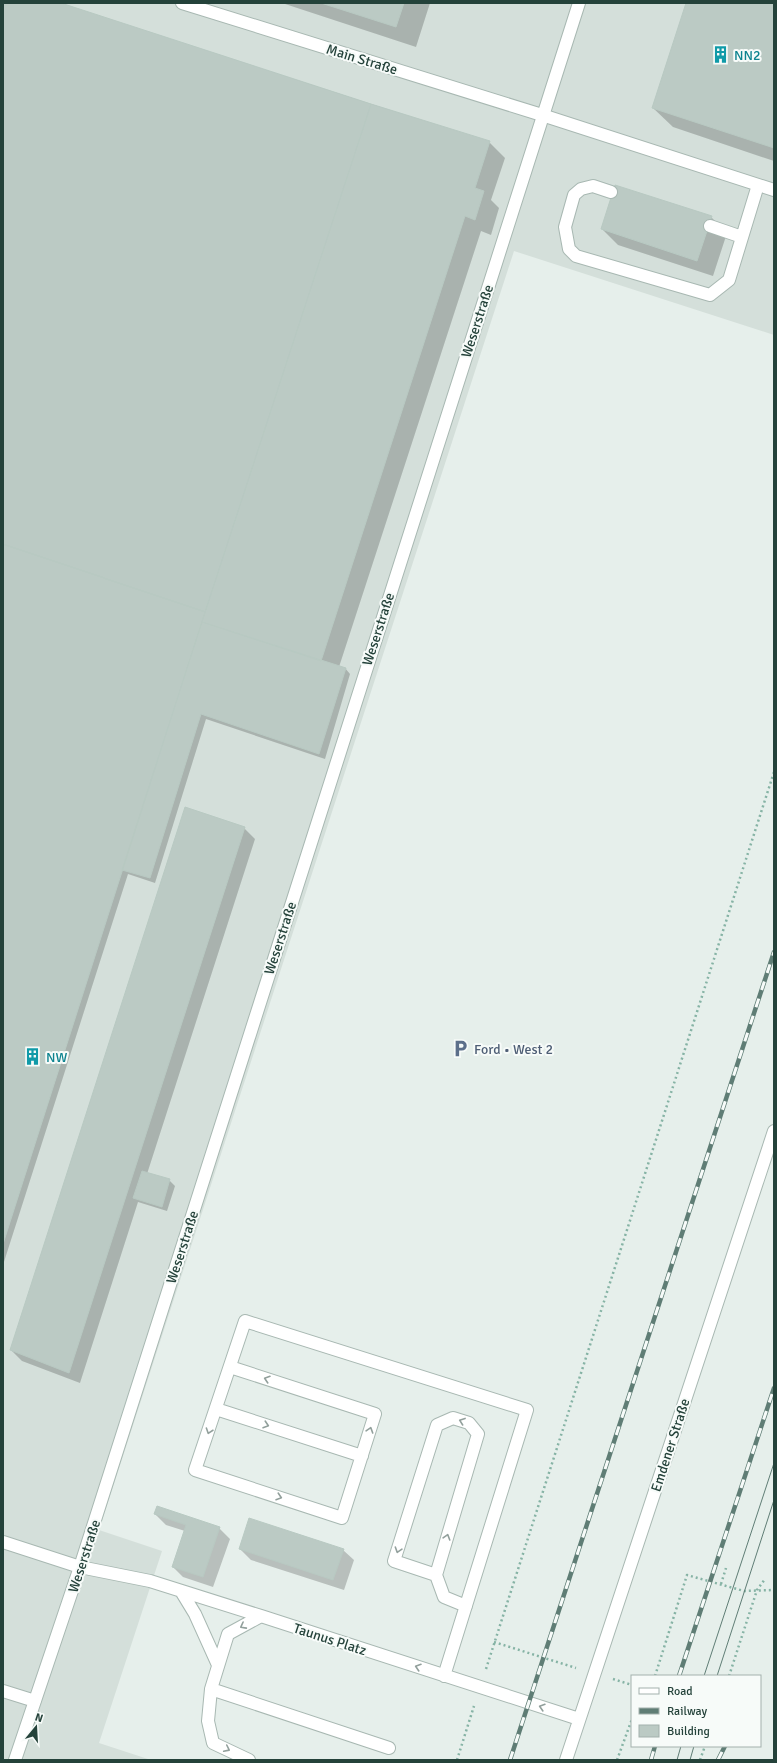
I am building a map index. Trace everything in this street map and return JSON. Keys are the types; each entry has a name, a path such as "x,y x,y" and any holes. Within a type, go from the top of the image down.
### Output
{"street":[{"name":"Main Straße","path":"182,3 542,115 774,190"},
{"name":"Weserstraße","path":"15,1760 80,1567 578,3"},
{"path":"611,192 593,186 581,189 574,195 565,227 569,249 576,256 710,296 729,280 758,185"},
{"path":"710,226 742,236"},
{"name":"Emdener Straße","path":"566,1760 774,1131"},
{"path":"230,1367 375,1414 342,1518 195,1470 245,1321 527,1410 444,1676"},
{"path":"216,1409 362,1456"},
{"path":"436,1575 394,1561 437,1425 453,1418 469,1423 478,1434 436,1575 444,1597 466,1606"},
{"name":"Taunus Platz","path":"3,1542 80,1567 150,1581 579,1718"},
{"path":"181,1591 195,1614 218,1665"},
{"path":"249,1760 214,1743 208,1721 210,1690 228,1634 261,1616"},
{"path":"210,1690 389,1748"},
{"path":"3,1691 35,1701"}],"path":[{"path":"457,1760 774,772"},
{"path":"720,1584 726,1568"},
{"path":"655,1675 687,1575 744,1591 774,1590"},
{"path":"729,1675 757,1590 765,1579"},
{"path":"494,1642 631,1685"},
{"path":"617,1760 631,1722"},
{"path":"700,1760 705,1747"}],"shaded area":[{"path":"3,3 774,3 774,335 514,251 99,1530 162,1551 99,1743 151,1760 3,1760"}],"building":[{"path":"3,3 61,3 371,104 205,612 3,544"},
{"path":"321,3 404,3 396,27"},
{"name":"NN2","path":"686,3 774,3 774,148 652,108"},
{"path":"371,104 490,141 475,188 484,191 475,220 465,216 321,661 202,622"},
{"path":"615,185 712,216 697,261 601,229"},
{"name":"NW","path":"3,544 205,612 3,1244"},
{"path":"202,622 346,668 319,754 201,714 150,878 122,870"},
{"path":"185,807 245,827 69,1373 10,1350"},
{"path":"142,1171 170,1179 162,1207 133,1198"},
{"path":"157,1506 220,1527 203,1577 172,1567 186,1525 154,1514"},
{"path":"249,1518 344,1549 333,1580 239,1549"}],"tram line":[{"path":"704,1675 774,1463"},
{"path":"717,1675 774,1500"},
{"path":"677,1760 681,1747"},
{"path":"690,1760 694,1747"}],"railway":[{"path":"510,1760 774,952"},
{"path":"679,1675 774,1388"},
{"path":"651,1760 655,1747"},
{"path":"718,1760 724,1747"}],"place":[{"name":"NN2","path":"721,55"},
{"name":"Ford • West 2","path":"461,1049"},
{"name":"NW","path":"33,1057"}]}
